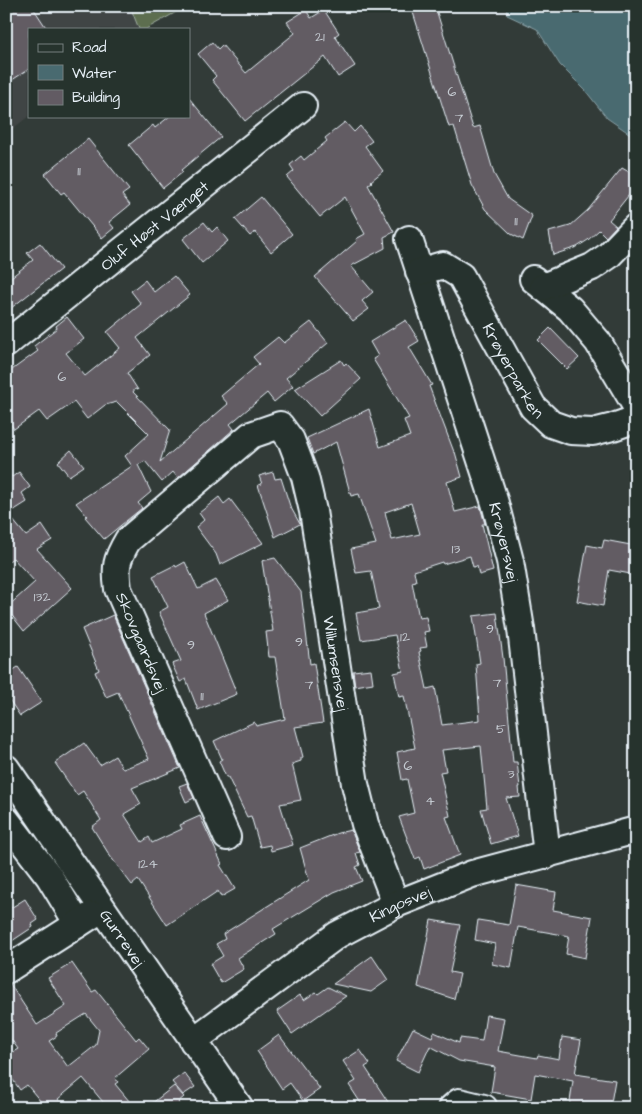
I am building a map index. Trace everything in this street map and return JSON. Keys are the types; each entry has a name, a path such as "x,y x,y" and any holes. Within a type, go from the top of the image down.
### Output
{"street":[{"name":"Oluf Høst Vænget","path":"6,344 304,106"},
{"path":"636,227 608,256 592,267 538,283 570,309 598,342 636,406"},
{"name":"Krøyersvej","path":"409,240 494,503 510,560 521,629 546,855"},
{"name":"Krøyerparken","path":"419,272 442,265 461,276 534,407 551,424 571,431 594,432 636,419"},
{"name":"Skovgaardsvej","path":"227,837 118,589 116,573 119,555 128,540 251,435 280,425"},
{"name":"Willumsensvej","path":"280,425 291,440 305,477 313,511 355,784 365,824 396,904"},
{"name":"Gurrevej","path":"6,768 240,1108"},
{"name":"Gurrevej","path":"6,820 49,876 78,924"},
{"name":"Kingosvej","path":"193,1041 337,936 396,904 472,874 636,830"},
{"path":"6,970 103,908"},
{"path":"452,1108 459,1102 484,1108"}],"shaded area":[{"path":"6,6 130,6 139,28 28,28 28,117 6,134"}],"green space":[{"path":"130,6 187,6 148,28 139,28"}],"water":[{"path":"506,6 636,6 636,138 607,118 585,90 560,65 537,29 507,15"}],"building":[{"path":"13,6 32,6 46,28 28,28 28,70 6,84 6,11"},
{"path":"411,6 435,6 473,128 480,126 494,174 508,199 532,216 523,240 511,234 485,209 472,185 454,126 449,127"},
{"path":"306,10 311,18 324,10 339,33 335,36 355,66 338,77 325,57 245,121 212,80 216,76 198,54 212,42 218,49 222,45 246,73 295,33 287,22"},
{"path":"190,99 221,137 181,170 183,172 163,188 129,145 153,125 155,128 168,118 190,118"},
{"path":"345,122 354,132 360,126 372,141 365,146 383,171 368,185 394,232 384,237 385,248 351,266 373,292 362,301 369,309 353,321 315,277 357,241 356,239 365,234 345,197 320,217 287,177 294,171 290,165 301,156 304,160 327,141 325,138"},
{"path":"88,139 129,190 122,195 130,205 109,222 114,228 102,238 64,192 61,194 45,174"},
{"path":"622,168 636,176 636,186 609,220 616,226 606,237 599,230 577,247 553,255 549,232 570,226 588,210"},
{"path":"261,197 292,234 271,252 255,232 250,236 235,219"},
{"path":"204,222 212,232 217,227 228,241 202,263 183,239"},
{"path":"40,243 61,269 6,312 6,281 33,260 27,253"},
{"path":"174,276 190,295 137,338 150,355 127,373 138,390 135,389 133,392 170,430 160,462 228,404 221,396 259,364 253,357 278,337 284,343 311,322 328,343 286,378 293,386 274,402 267,393 230,424 234,429 178,478 173,472 162,482 145,461 138,465 151,492 138,503 142,508 104,539 76,503 132,466 125,456 149,434 117,402 105,405 87,419 74,402 47,421 39,411 14,429 6,418 6,380 12,376 9,372 38,351 34,346 57,328 56,326 67,317 84,339 66,353 85,376 120,348 107,332 141,304 131,291 145,280 154,292"},
{"path":"406,320 419,341 409,347 432,385 429,386 455,452 462,477 447,482 455,512 480,506 485,524 482,524 493,571 479,575 477,566 473,567 470,556 414,571 416,581 412,582 419,618 426,617 429,631 424,632 427,647 420,648 421,651 419,652 427,689 435,687 442,725 480,720 476,664 480,663 473,616 497,613 513,762 517,762 520,787 520,797 506,798 518,836 491,844 481,809 487,808 481,746 442,750 446,771 440,772 450,816 446,817 460,855 424,869 420,857 415,859 399,817 414,813 407,779 402,780 397,752 415,748 404,696 399,697 394,673 403,671 395,635 361,640 356,613 379,609 371,571 356,573 351,549 376,544 359,494 351,496 336,442 313,454 307,438 369,409 380,447 410,436 404,420 409,418 373,359 378,356 370,342","holes":["411,503 420,534 392,540 385,512"]},
{"path":"550,328 579,358 567,369 538,340"},
{"path":"341,360 344,365 346,363 361,379 320,416 295,389"},
{"path":"71,450 84,466 69,476 58,462"},
{"path":"6,469 12,477 19,472 30,487 22,493 27,502 8,514 26,536 42,525 52,540 37,549 72,588 24,631 6,608 35,582 13,558 6,563"},
{"path":"273,472 275,479 281,478 290,506 300,524 275,537 258,485 262,484 259,476"},
{"path":"219,497 224,504 230,499 263,543 220,565 216,554 196,527 204,520 199,513"},
{"path":"604,540 636,546 636,575 609,570 603,606 577,601 587,545 602,548"},
{"path":"275,558 301,592 310,664 314,663 323,723 295,727 303,757 301,761 292,764 301,800 280,804 293,845 271,851 270,845 260,847 251,816 247,817 228,777 226,777 219,761 222,759 214,741 254,722 256,726 285,719 275,657 269,657 266,632 273,631 262,561"},
{"path":"185,562 198,589 216,580 228,600 204,613 237,694 198,710 186,679 180,682 172,664 181,661 159,612 168,607 153,576"},
{"path":"113,615 180,768 132,788 141,804 124,814 142,842 149,837 152,843 182,829 180,825 200,816 222,864 220,865 235,889 221,897 218,891 167,925 138,880 132,885 110,856 92,827 101,820 83,791 77,795 55,763 84,743 100,765 115,756 123,769 149,759 118,692 106,697 95,672 99,670 82,629"},
{"path":"18,667 42,702 20,716 6,695 6,675"},
{"path":"371,669 373,683 355,686 353,671"},
{"path":"187,783 194,798 186,802 179,786"},
{"path":"351,830 360,852 356,853 360,865 356,867 362,881 334,892 273,929 276,934 238,958 244,969 221,983 210,964 223,956 216,944 225,939 223,934 309,880 300,848"},
{"path":"516,885 556,892 553,910 592,917 585,958 566,954 569,936 518,927 511,968 492,964 495,944 475,940 478,920 509,925"},
{"path":"25,899 38,920 32,924 33,927 6,945 6,911"},
{"path":"431,920 460,925 450,972 460,974 454,999 418,987"},
{"path":"372,956 388,980 371,992 333,984"},
{"path":"72,963 92,992 96,990 136,1040 139,1037 149,1049 115,1078 118,1082 115,1084 135,1108 108,1108 83,1078 58,1099 65,1108 46,1108 27,1085 20,1090 6,1070 6,1056 18,1049 6,1032 6,985 10,984 37,1025 66,1006 48,978","holes":["86,1014 99,1030 96,1045 68,1067 49,1041 57,1036 56,1033"]},
{"path":"328,987 346,996 292,1034 277,1011 300,995 304,1000"},
{"path":"486,1015 504,1018 498,1051 537,1058 538,1055 559,1059 562,1037 581,1040 575,1074 615,1080 610,1108 569,1108 573,1081 535,1074 531,1099 491,1092 495,1067 459,1061 430,1046 418,1072 396,1061 413,1028 432,1037 434,1032 459,1043 460,1038 482,1041"},
{"path":"279,1035 320,1089 303,1101 290,1083 282,1089 257,1051"},
{"path":"360,1050 370,1064 365,1067 392,1108 364,1108 349,1085 356,1081 343,1061"},
{"path":"184,1073 195,1087 183,1095 172,1082"},
{"path":"174,1086 184,1097 178,1102 183,1108 146,1108"}]}
